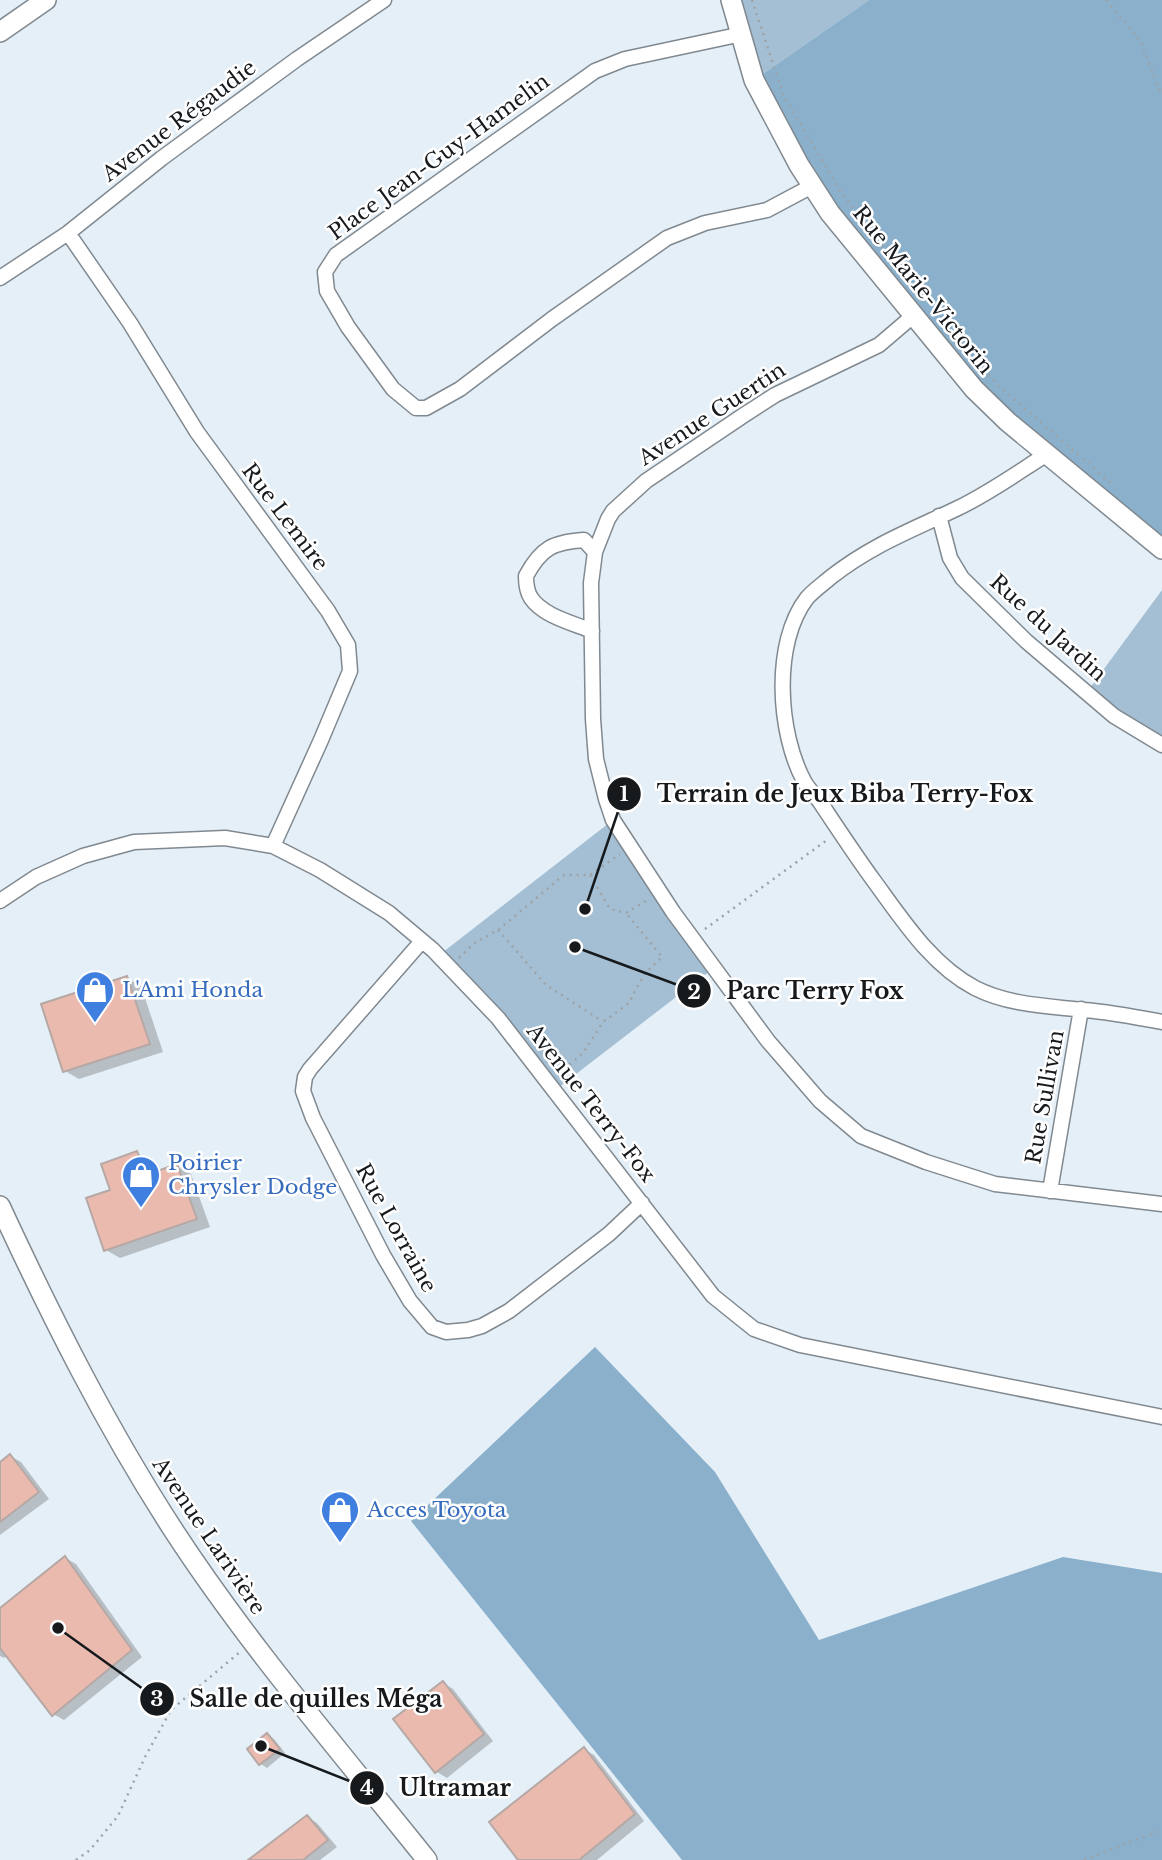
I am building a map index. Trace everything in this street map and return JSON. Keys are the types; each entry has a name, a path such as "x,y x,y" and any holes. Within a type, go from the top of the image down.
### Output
{"main road":[{"path":"0,32 46,0"},
{"name":"Rue Marie-Victorin","path":"731,0 754,80 799,165 830,213 974,389 1008,422 1162,549"},
{"name":"Avenue Larivière","path":"0,1206 65,1340 135,1467 202,1572 253,1641 427,1860"}],"street":[{"name":"Avenue Régaudie","path":"0,278 68,233 296,59 384,0"},
{"name":"Place Jean-Guy-Hamelin","path":"742,34 625,59 596,71 336,255 325,272 327,291 348,327 393,389 416,408 426,408 460,389 552,319 667,238 705,223 766,210 814,185"},
{"name":"Rue Lemire","path":"68,233 130,323 197,432 328,611 348,645 350,671 273,846"},
{"name":"Avenue Guertin","path":"914,316 879,345 775,395 646,481 612,511 595,552 591,583 596,759 613,820 693,938 790,1067 820,1101 861,1136 926,1162 995,1184 1162,1204"},
{"path":"1046,454 957,509 879,544 808,597 798,613 789,638 783,676 783,703 790,740 804,782 908,928 943,966 977,989 1015,1000 1162,1022"},
{"name":"Rue du Jardin","path":"939,516 950,558 962,578 1026,641 1114,716 1162,745"},
{"path":"592,631 551,614 536,604 530,597 526,576 541,553 552,545 584,540 595,552"},
{"name":"Avenue Terry-Fox","path":"0,901 36,877 83,856 134,842 225,838 273,846 320,870 389,913 449,967 498,1018 713,1296 754,1329 800,1345 1162,1417"},
{"name":"Rue Lorraine","path":"422,941 310,1069 305,1077 303,1091 313,1118 383,1255 422,1317 432,1327 446,1332 482,1326 509,1311 609,1234 642,1203"},
{"name":"Rue Sullivan","path":"1050,1191 1082,1009"}],"path":[{"path":"752,0 783,94 842,194 907,278"},
{"path":"1107,0 1139,39 1162,95"},
{"path":"956,338 997,385 1121,491"},
{"path":"693,938 838,832"},
{"path":"449,967 473,944 498,930 564,875 590,874 631,847"},
{"path":"548,1083 583,1053 603,1022 629,1003 644,974 662,957 626,913 610,909 590,874"},
{"path":"626,913 661,892"},
{"path":"498,930 546,985 603,1022"},
{"path":"76,1860 90,1850 118,1816 171,1710 253,1641"},
{"path":"1084,1860 1162,1830"}],"shaded area":[{"path":"731,0 869,0 754,80"},
{"path":"869,0 1162,0 1162,549 1008,422 830,213 754,80"},
{"path":"1162,590 1162,745 1087,692"},
{"path":"613,820 715,967 554,1091 438,956"},
{"path":"595,1347 715,1472 819,1640 1063,1557 1162,1573 1162,1860 682,1860 411,1521"}],"building":[{"name":"L'Ami Honda","path":"127,976 150,1044 63,1072 41,1004"},
{"name":"Poirier Chrysler Dodge","path":"137,1151 146,1175 177,1164 197,1219 104,1251 86,1198 110,1190 101,1164"},
{"path":"10,1454 39,1492 0,1522 0,1462"},
{"path":"65,1556 132,1650 52,1716 0,1648 0,1608"},
{"path":"443,1681 484,1734 435,1773 393,1719"},
{"path":"267,1733 280,1749 259,1765 247,1749"},
{"path":"584,1747 635,1814 579,1860 518,1860 489,1822"},
{"path":"307,1815 328,1840 303,1860 248,1860"}],"place":[{"name":"Terrain de Jeux Biba Terry-Fox","path":"585,909"},
{"name":"Parc Terry Fox","path":"575,947"},
{"name":"L'Ami Honda","path":"95,1024"},
{"name":"Poirier Chrysler Dodge","path":"141,1209"},
{"name":"Acces Toyota","path":"340,1544"},
{"name":"Salle de quilles Méga","path":"58,1628"},
{"name":"Ultramar","path":"261,1746"}]}
